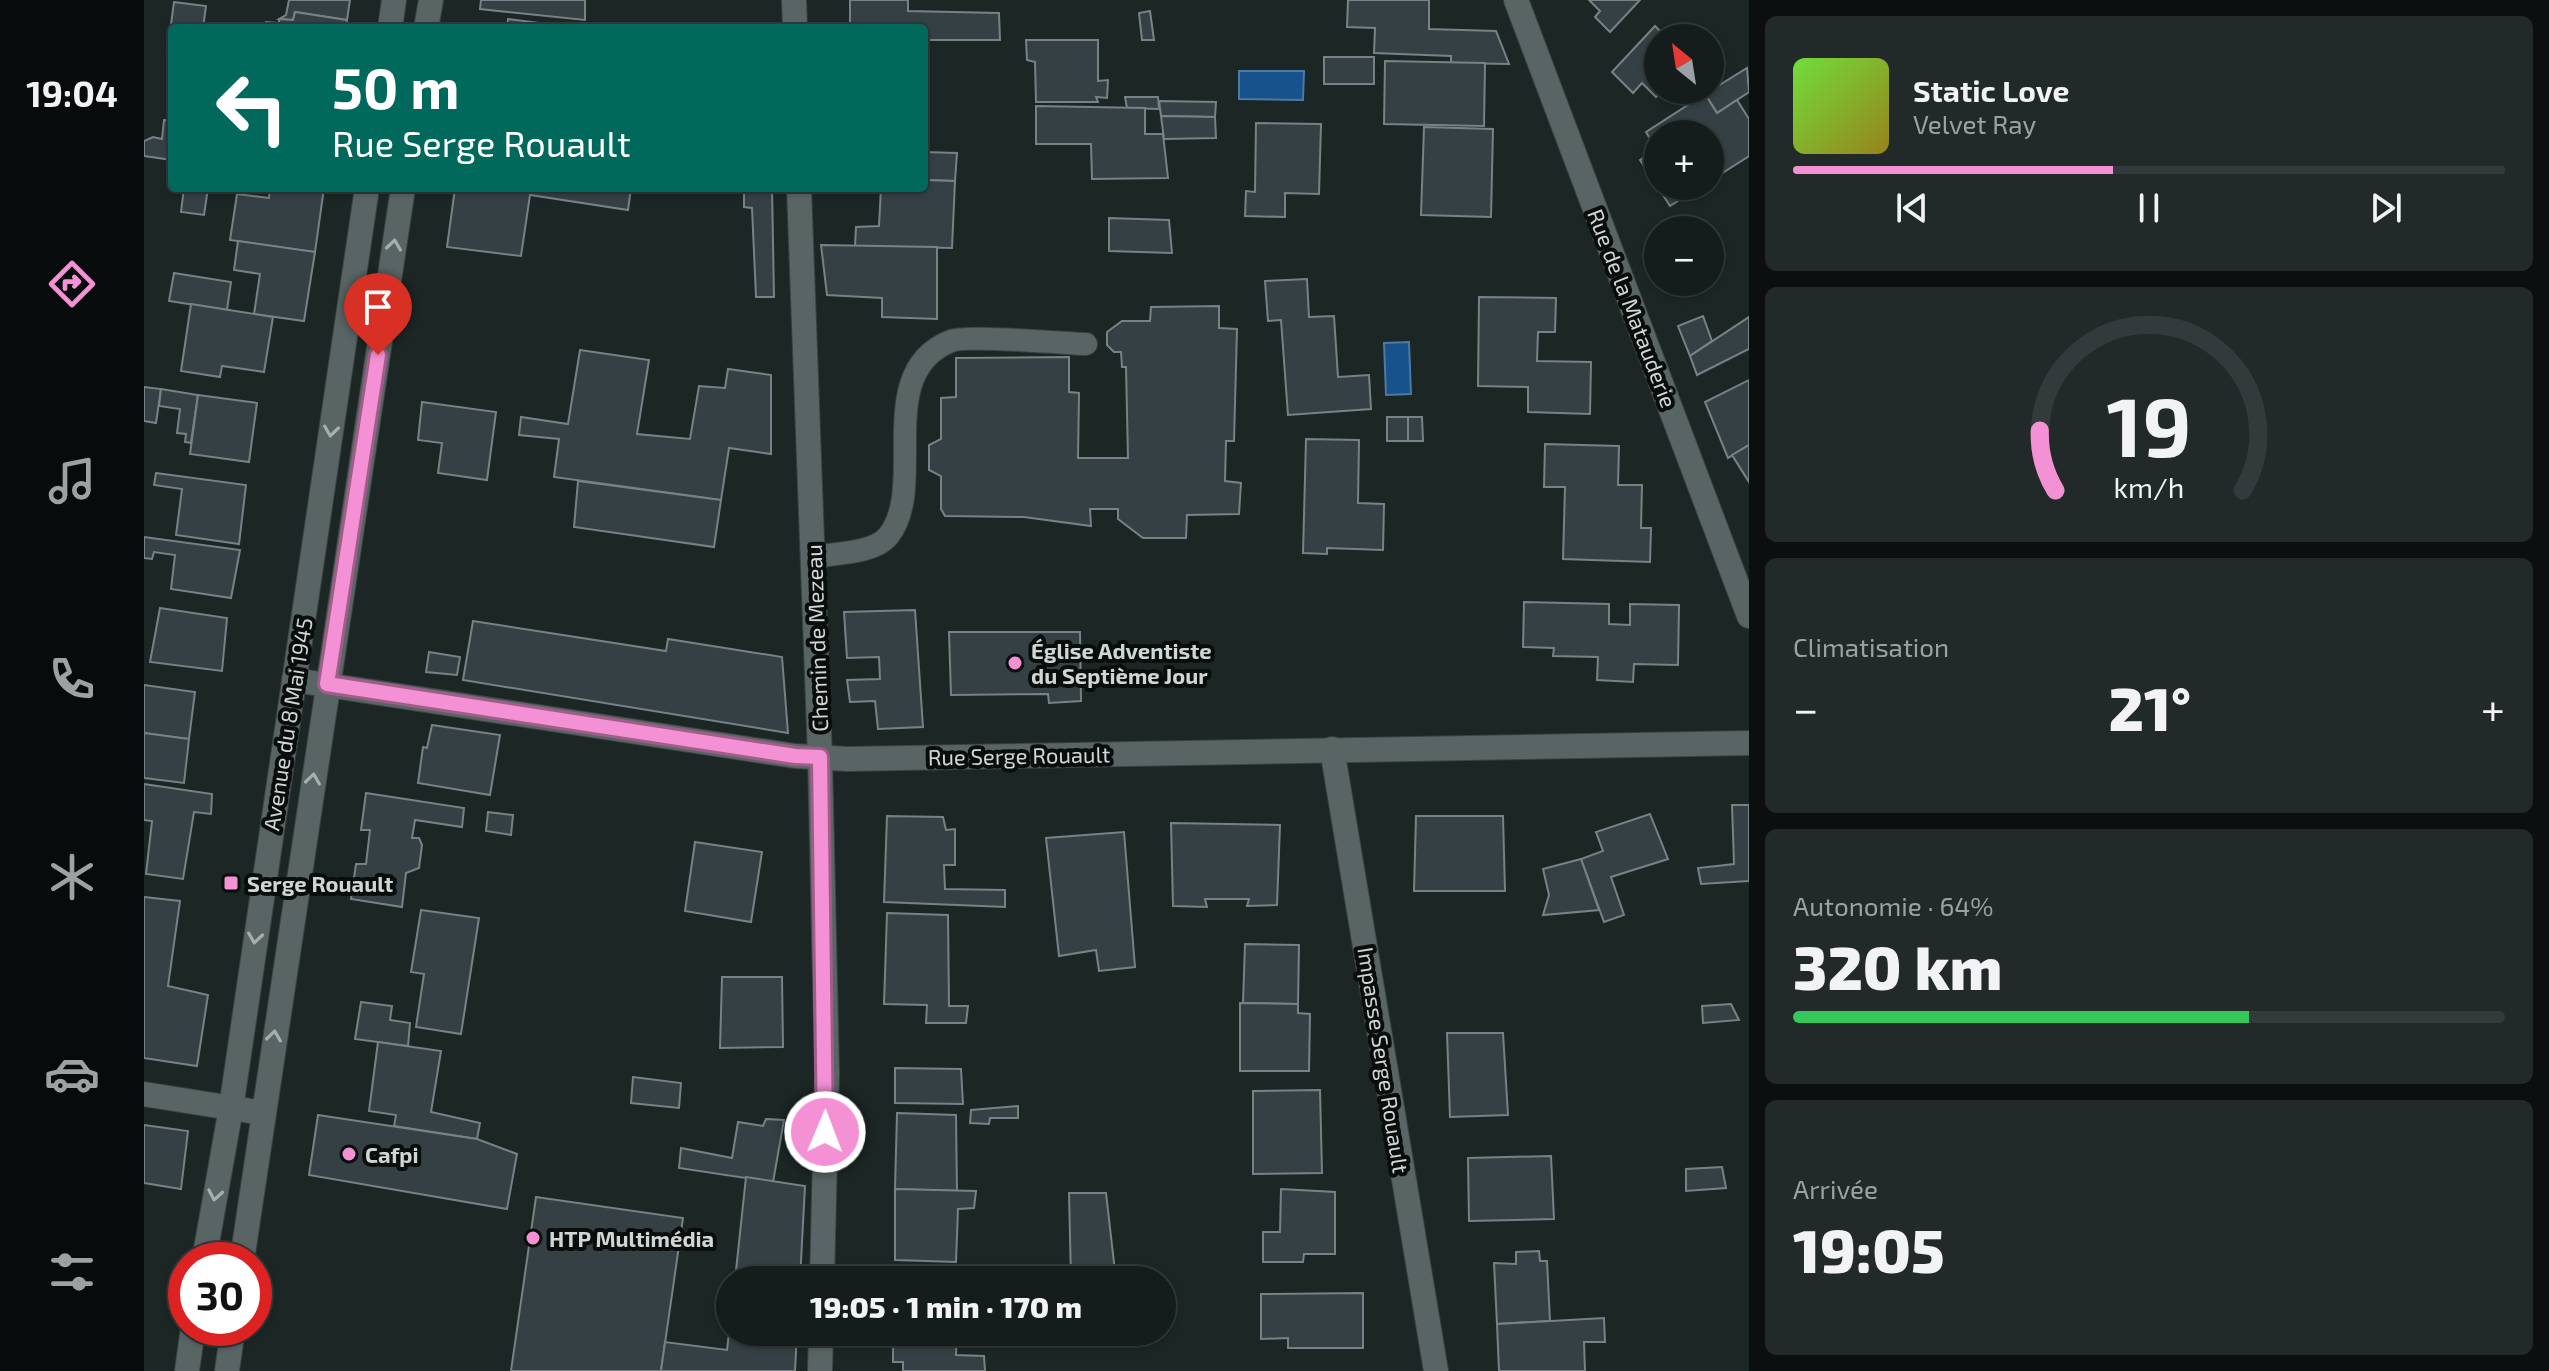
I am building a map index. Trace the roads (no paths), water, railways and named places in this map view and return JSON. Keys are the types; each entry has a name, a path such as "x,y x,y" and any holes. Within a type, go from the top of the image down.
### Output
{"street":[{"path":"391,24 394,0"},
{"path":"427,24 431,0"},
{"path":"794,0 795,24"},
{"name":"Rue de la Matauderie","path":"1516,0 1749,616"},
{"name":"Avenue du 8 Mai 1945","path":"207,1242 231,1108 366,192"},
{"name":"Avenue du 8 Mai 1945","path":"245,1242 402,192"},
{"name":"Chemin de Mezeau","path":"799,192 820,757 827,1073 822,1266"},
{"name":"Rue Serge Rouault","path":"294,680 795,756 847,759 1749,743"},
{"name":"Impasse Serge Rouault","path":"1332,749 1436,1371"},
{"path":"144,1094 263,1113"},
{"path":"187,1371 190,1346"},
{"path":"227,1371 230,1346"},
{"path":"820,1371 821,1346"}],"lane":[{"path":"813,557 869,548 888,537 900,510 909,385 926,358 953,340 1086,344"}],"water":[{"path":"1239,71 1304,71 1303,100 1239,99"},
{"path":"1409,342 1411,394 1386,395 1384,343"}],"place":[{"name":"Église Adventiste du Septième Jour","path":"1015,663"},
{"name":"Serge Rouault","path":"231,883"},
{"name":"Cafpi","path":"349,1154"},
{"name":"HTP Multimédia","path":"533,1238"}]}
